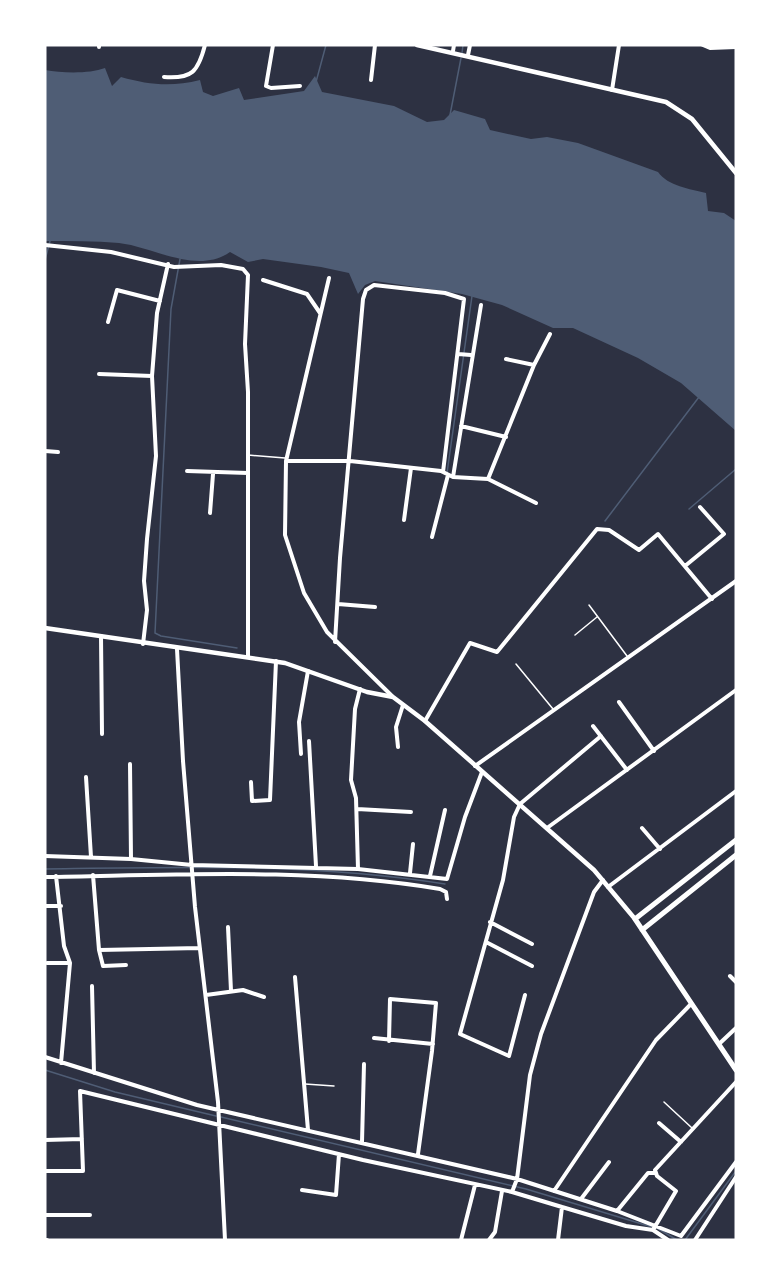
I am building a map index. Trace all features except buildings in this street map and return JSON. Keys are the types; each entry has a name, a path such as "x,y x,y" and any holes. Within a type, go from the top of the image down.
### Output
{"main road":[{"path":"736,840 635,919 736,1070"},
{"path":"642,930 736,855"}],"street":[{"path":"164,77 183,78 191,74 201,62 205,45"},
{"path":"273,45 266,86 271,88 300,86"},
{"path":"371,80 375,45"},
{"path":"417,45 467,54 612,91 666,102 679,108 692,119 736,173"},
{"path":"454,45 455,52"},
{"path":"467,54 470,45"},
{"path":"612,91 620,45"},
{"path":"703,45 710,48 736,47"},
{"path":"45,245 111,252 175,267 221,265 243,269 248,275 244,344 248,454 249,657"},
{"path":"143,644 147,610 144,581 156,456 152,376 160,300 168,264"},
{"path":"329,278 286,459 283,510 291,556 310,605 335,642 393,697 425,721 547,828 603,880 635,919"},
{"path":"263,280 307,294 321,314"},
{"path":"335,642 348,462 366,290 374,285 445,294 464,299 445,474 432,537"},
{"path":"108,322 117,290 160,300"},
{"path":"453,477 470,355 481,305"},
{"path":"488,479 534,365 550,334"},
{"path":"458,354 470,355"},
{"path":"506,358 534,365"},
{"path":"99,374 152,376"},
{"path":"461,426 506,437"},
{"path":"45,451 58,452"},
{"path":"286,459 411,468 453,477 488,479 536,503"},
{"path":"404,520 411,468"},
{"path":"187,471 248,474"},
{"path":"210,513 213,474"},
{"path":"685,566 724,534 700,507"},
{"path":"425,721 470,643 497,652 597,529 609,530 639,550 658,534 712,598"},
{"path":"475,766 736,581"},
{"path":"338,604 375,607"},
{"path":"45,628 177,649 276,661 308,670 360,690 393,697"},
{"path":"101,636 102,734"},
{"path":"177,649 192,865 219,1108 225,1240"},
{"path":"251,782 252,801 270,800 276,661"},
{"path":"301,754 299,722 308,670"},
{"path":"358,869 357,809 355,788 351,780 355,709 360,690"},
{"path":"547,828 736,690"},
{"path":"619,702 654,751"},
{"path":"398,747 396,727 403,705"},
{"path":"593,726 627,770"},
{"path":"525,994 509,1056 460,1034 486,942 520,804 601,736"},
{"path":"309,741 316,866"},
{"path":"130,764 131,859"},
{"path":"45,856 131,859 192,865 316,866 449,877 465,817 482,772"},
{"path":"86,777 91,857"},
{"path":"608,887 736,791"},
{"path":"357,809 411,812"},
{"path":"430,876 445,810"},
{"path":"642,828 660,849"},
{"path":"410,873 413,844"},
{"path":"45,876 193,873 319,875 444,890 447,899"},
{"path":"93,875 99,950 103,966 126,965"},
{"path":"56,876 64,946 70,963 61,1063"},
{"path":"512,1192 517,1179 530,1075 541,1034 594,892 603,880"},
{"path":"45,906 61,906"},
{"path":"490,922 532,944"},
{"path":"228,927 231,991"},
{"path":"486,942 531,966"},
{"path":"99,950 200,948"},
{"path":"47,963 70,963"},
{"path":"730,976 736,982"},
{"path":"295,977 308,1130"},
{"path":"92,986 94,1073"},
{"path":"206,995 243,990 264,997"},
{"path":"389,1041 390,999 436,1003 433,1044 418,1154"},
{"path":"554,1191 656,1040 691,1004"},
{"path":"718,1045 736,1028"},
{"path":"374,1038 433,1044"},
{"path":"45,1057 197,1105 219,1108 418,1154 517,1179 655,1224 679,1236 685,1233 736,1162"},
{"path":"362,1142 364,1064"},
{"path":"655,1173 736,1082"},
{"path":"45,1171 83,1171 80,1091 339,1154 512,1192 626,1226 653,1230 668,1240"},
{"path":"659,1123 681,1142"},
{"path":"45,1140 82,1139"},
{"path":"302,1190 336,1195 339,1154"},
{"path":"581,1199 609,1162"},
{"path":"617,1211 648,1173 655,1173 676,1191 653,1230"},
{"path":"695,1240 736,1177"},
{"path":"461,1240 475,1185"},
{"path":"489,1240 495,1232 502,1191"},
{"path":"558,1240 562,1207"},
{"path":"45,1215 90,1215"}],"lane":[{"path":"248,454 286,459"},
{"path":"589,605 628,657"},
{"path":"575,635 598,617"},
{"path":"516,664 554,709"},
{"path":"304,1084 334,1086"},
{"path":"664,1102 692,1129"}],"water":[{"path":"105,68 112,86 121,77 161,84 180,84 200,80 203,92 213,96 239,88 244,100 304,91 315,76 322,92 394,106 427,122 444,120 454,110 485,119 490,130 531,139 547,137 578,143 658,172 667,181 706,193 708,211 724,213 736,221 736,431 681,383 638,358 573,328 553,328 502,305 462,294 375,281 365,285 358,294 349,273 321,267 263,259 248,262 230,252 204,261 175,258 119,243 45,241 45,70 75,72"}],"waterway":[{"path":"316,82 326,45"},
{"path":"462,53 463,45"},
{"path":"450,115 461,58"},
{"path":"45,260 50,241"},
{"path":"180,259 171,309 155,633 161,636 237,648"},
{"path":"447,473 472,296"},
{"path":"605,521 699,397"},
{"path":"689,509 736,469"},
{"path":"45,869 195,867 296,869 396,877 445,884"},
{"path":"45,1070 115,1092 216,1116"},
{"path":"221,1117 526,1189 652,1227"},
{"path":"685,1240 736,1171"},
{"path":"657,1228 677,1240"}]}
